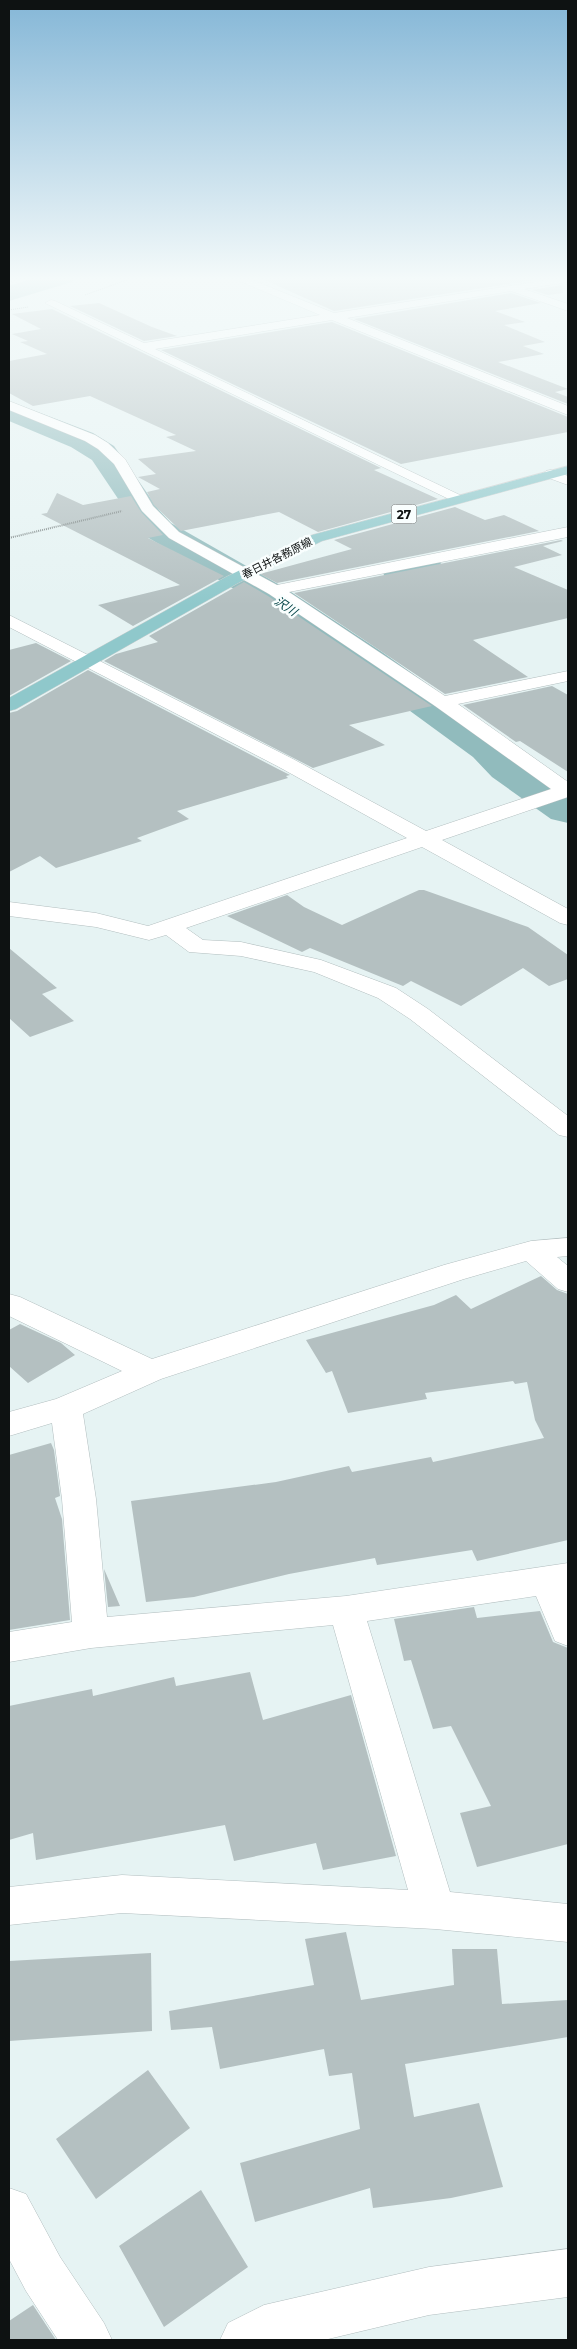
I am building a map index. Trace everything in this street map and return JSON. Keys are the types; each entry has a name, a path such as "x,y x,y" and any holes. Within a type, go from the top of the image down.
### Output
{"main road":[{"name":"春日井各務原線","path":"9,705 239,577 317,538 568,470"}],"street":[{"path":"225,387 457,499"},
{"path":"507,387 568,411"},
{"path":"9,405 90,438 103,446 120,462 147,508 174,535 239,577 275,590 442,702 568,791"},
{"path":"551,474 568,481"},
{"path":"275,590 568,532"},
{"path":"9,620 286,763 568,918"},
{"path":"442,702 568,676"},
{"path":"9,909 96,920 149,933 568,791"},
{"path":"170,927 197,947 240,949 321,967 387,993 420,1014 568,1129"},
{"path":"9,1424 66,1408 150,1371 454,1272 531,1250 568,1248"},
{"path":"531,1250 568,1282"},
{"path":"9,1304 150,1371"},
{"path":"66,1408 80,1499 91,1633"},
{"path":"9,1647 91,1633 346,1610 558,1579 568,1631"},
{"path":"346,1610 434,1910"},
{"path":"9,1906 122,1894 434,1910 568,1923"},
{"path":"9,2211 43,2274 86,2340"},
{"path":"246,2340 264,2330 429,2291 568,2273"}],"path":[{"path":"9,538 125,510"}],"building":[{"path":"9,387 213,387 381,468 374,470 438,499 318,532 279,512 181,531 154,505 147,492 160,489 138,477 156,474 138,459 196,451 166,437 176,435 90,396 33,406 9,393"},
{"path":"238,387 493,387 568,417 568,432 401,464"},
{"path":"524,387 562,387 568,389 555,392 568,397 568,404"},
{"path":"57,493 83,505 131,496 141,512 163,535 148,538 224,576 133,626 98,605 180,585 41,514 47,513"},
{"path":"455,507 485,520 504,515 539,531 277,583 260,574 352,549 334,540"},
{"path":"563,541 543,546 562,555 514,567 568,590 568,618 473,640 528,677 445,694 294,593"},
{"path":"244,582 268,596 432,706 349,725 385,745 313,768 104,661 116,654 158,642 149,636"},
{"path":"36,643 71,661 9,696 9,650"},
{"path":"88,670 290,775 286,776 288,778 177,811 189,819 137,838 142,841 56,868 40,856 9,872 9,713 17,711"},
{"path":"552,686 568,695 568,772 520,741 516,742 463,705"},
{"path":"419,890 424,890 528,927 568,955 568,979 549,986 523,968 461,1006 411,981 403,986 310,948 302,952 227,916 287,895 304,907 342,925"},
{"path":"9,948 57,988 42,994 74,1021 30,1037 9,1018"},
{"path":"541,1276 557,1290 568,1294 568,1540 477,1561 472,1550 377,1565 375,1558 289,1574 194,1597 146,1602 131,1501 276,1482 349,1466 352,1472 431,1457 433,1462 544,1438 535,1420 527,1382 515,1384 513,1381 425,1393 427,1399 348,1413 332,1371 326,1373 306,1340 434,1305 456,1295 471,1309"},
{"path":"20,1324 61,1343 75,1355 28,1383 9,1366 9,1330"},
{"path":"51,1443 54,1450 60,1496 55,1498 62,1519 70,1620 9,1630 9,1455"},
{"path":"104,1569 120,1606 108,1607"},
{"path":"474,1607 477,1618 540,1611 553,1642 568,1648 568,1844 477,1867 460,1813 491,1806 451,1726 433,1729 411,1660 404,1661 394,1619"},
{"path":"250,1672 263,1720 351,1695 396,1856 323,1870 316,1843 234,1861 225,1825 36,1860 33,1833 9,1840 9,1706 92,1689 93,1696 174,1677 176,1686"},
{"path":"346,1932 361,2000 454,1985 452,1949 497,1949 502,2004 568,2000 568,2037 405,2064 414,2117 479,2103 503,2187 451,2198 373,2208 370,2188 255,2222 240,2163 360,2129 352,2073 329,2076 324,2049 220,2069 212,2027 171,2030 169,2011 314,1985 305,1939"},
{"path":"151,1953 152,2031 9,2041 9,1961"},
{"path":"148,2070 190,2128 96,2199 56,2139"},
{"path":"201,2190 248,2267 164,2327 119,2246"},
{"path":"33,2305 56,2340 9,2340 9,2321"}],"waterway":[{"name":"沢川","path":"9,410 82,440 103,453 147,517 159,530 272,596 368,661 489,748 508,767 568,809"},
{"path":"386,573 438,563"}]}
